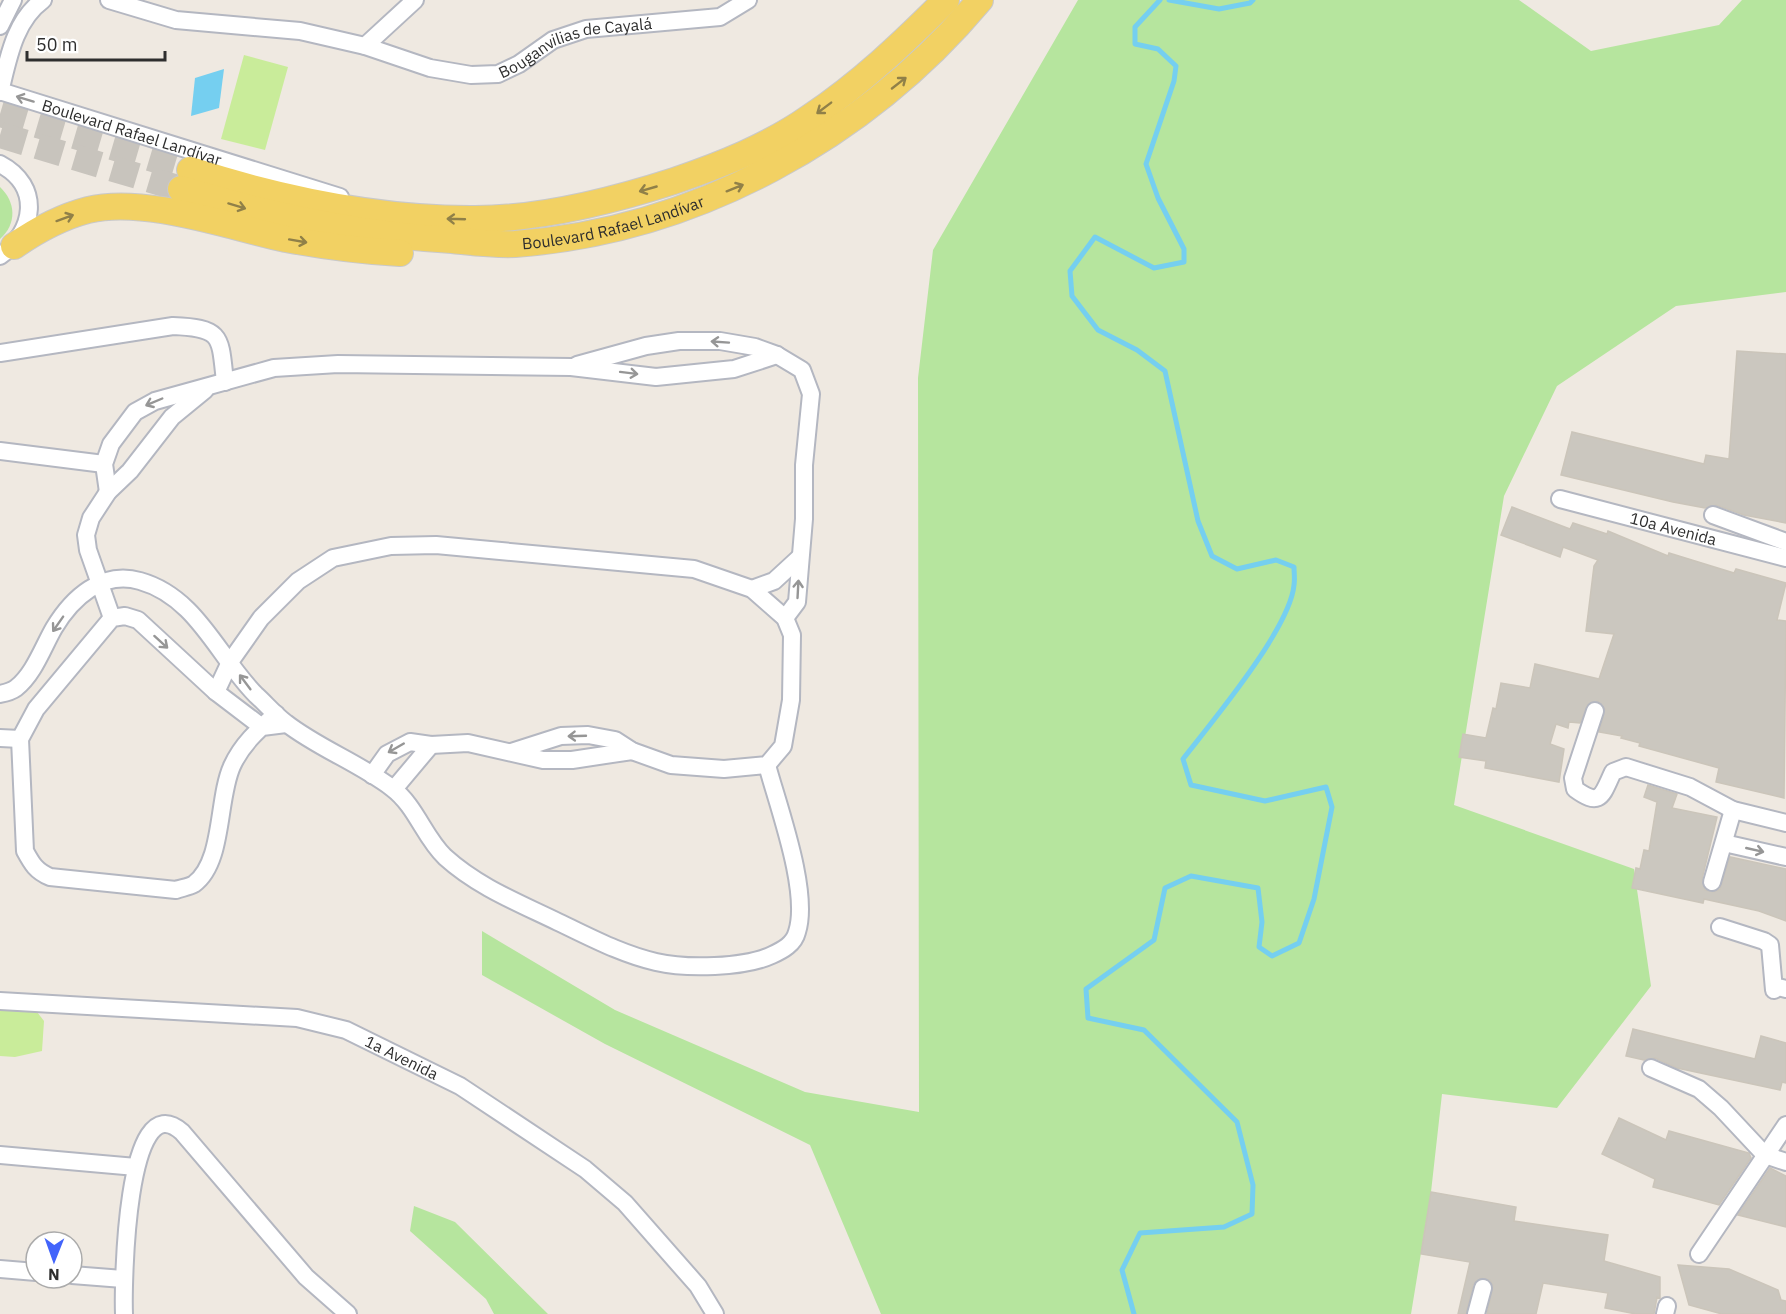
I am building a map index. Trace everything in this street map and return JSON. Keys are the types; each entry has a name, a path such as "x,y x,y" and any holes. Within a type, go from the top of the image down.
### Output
{"main road":[{"name":"Boulevard Rafael Landívar","path":"946,0 884,63 789,131 733,159 652,188 551,210 471,219 401,216 331,206 185,179 254,211 389,237 513,244 590,236 665,216 748,183 843,125 900,83 939,46 980,0"},
{"path":"7,251 58,220 90,210 131,208 203,219 325,246 367,251 422,255 477,253 513,244"}],"street":[{"path":"0,26 13,0"},
{"path":"0,92 6,62 20,28 36,5 43,0"},
{"name":"Bouganvilias de Cayalá","path":"109,0 128,3 176,20 300,31 365,46 430,68 471,75 498,74 553,40 586,29 720,17 748,0"},
{"path":"365,46 415,0"},
{"name":"Boulevard Rafael Landívar","path":"0,92 401,216"},
{"path":"0,164 17,177 29,204 28,220 23,234 7,251"},
{"path":"0,353 173,326 194,327 210,331 221,346 217,383 172,417 130,471 108,492 94,512 86,535 88,550 112,618"},
{"path":"571,367 637,348 679,341 720,341 755,346 777,355 802,370 811,394 804,465 804,519 797,602 785,618"},
{"path":"108,492 104,464 111,444 135,412 155,401 274,368 338,364 571,367 656,376 734,369 777,355"},
{"path":"0,451 104,464"},
{"name":"10a Avenida","path":"1560,499 1786,558"},
{"path":"1713,516 1786,542"},
{"path":"216,692 230,662 261,618 298,581 333,558 391,546 436,545 694,569 752,589 785,618 792,635 790,700 783,746 767,765 698,768 671,765 632,751 615,740 588,735 561,736 511,752"},
{"path":"752,589 774,582 799,558"},
{"path":"0,694 16,688 36,663 55,625 81,594 98,582 139,580 161,590 206,627 252,691 281,719 393,789 409,805 429,839 444,856 491,890 604,944 658,963 686,965 756,963 786,949 797,934 799,912 795,864 767,765"},
{"path":"262,727 216,692 138,620 125,616 112,618 36,709 20,739 25,851 37,871 50,877 176,890 194,884 207,867 214,848 223,794 231,768 243,745 262,727 281,719"},
{"path":"1595,711 1573,778 1575,789 1588,799 1595,800 1601,796 1614,772 1626,767 1690,787 1733,810 1786,823"},
{"path":"0,738 20,739"},
{"path":"372,775 387,754 398,746 416,741 430,744 468,743 543,760 572,760 632,751"},
{"path":"393,789 430,744"},
{"path":"1712,882 1733,810"},
{"path":"1724,843 1786,857"},
{"path":"1720,927 1764,940 1770,945 1772,984 1774,990 1782,988"},
{"name":"1a Avenida","path":"0,1001 297,1018 346,1030 460,1086 585,1169 625,1203 698,1286 715,1314"},
{"path":"1651,1068 1699,1089 1721,1108 1766,1155 1786,1162"},
{"path":"124,1314 123,1279 136,1167 141,1146 150,1132 164,1123 174,1124 306,1277 348,1314"},
{"path":"1699,1254 1786,1125"},
{"path":"0,1155 136,1167"},
{"path":"0,1269 24,1271"},
{"path":"84,1276 123,1279"},
{"path":"1476,1314 1483,1288"}],"green space":[{"path":"1078,0 1519,0 1591,51 1719,25 1742,0 1786,0 1786,292 1676,306 1557,386 1504,496 1454,805 1634,869 1651,986 1557,1108 1442,1094 1431,1192 1411,1314 881,1314 810,1145 605,1044 482,975 482,931 615,1010 805,1092 919,1112 918,378 933,250"},
{"path":"244,55 288,67 265,150 221,139"},
{"path":"0,187 12,206 12,220 6,233 0,239"},
{"path":"0,1010 37,1012 44,1021 42,1051 15,1057 0,1056"},
{"path":"414,1206 455,1222 548,1314 494,1314 486,1299 410,1231"}],"water":[{"path":"224,69 219,108 191,116 195,78"}],"building":[{"path":"1737,351 1786,354 1786,523 1744,515 1716,505 1705,508 1673,502 1561,475 1572,432 1704,464 1706,455 1729,459"},
{"path":"1512,507 1570,529 1573,523 1607,534 1608,531 1668,556 1669,553 1734,573 1736,569 1786,583 1777,620 1786,621 1784,798 1716,782 1719,768 1639,746 1640,743 1621,738 1622,736 1599,732 1605,709 1598,701 1588,704 1580,723 1569,722 1568,728 1556,724 1550,744 1564,749 1559,782 1485,768 1486,761 1459,757 1463,734 1486,738 1493,708 1496,709 1501,683 1530,688 1535,664 1599,679 1614,634 1586,631 1594,566 1598,560 1563,547 1560,557 1501,535"},
{"path":"1648,785 1677,794 1672,808 1717,817 1702,879 1705,890 1714,892 1720,889 1730,857 1786,869 1786,921 1759,911 1704,899 1703,903 1632,888 1636,868 1640,869 1644,850 1649,851 1657,802 1644,797"},
{"path":"1633,1029 1755,1059 1761,1036 1786,1043 1786,1083 1782,1082 1780,1090 1677,1068 1655,1058 1644,1060 1626,1056"},
{"path":"1619,1118 1666,1140 1669,1131 1749,1153 1751,1158 1719,1205 1653,1187 1655,1179 1602,1154"},
{"path":"1770,1168 1786,1176 1786,1227 1738,1215"},
{"path":"1431,1192 1516,1207 1514,1221 1608,1235 1604,1261 1660,1277 1660,1298 1657,1297 1654,1314 1636,1314 1605,1308 1608,1293 1543,1283 1536,1314 1487,1314 1493,1286 1490,1280 1481,1278 1473,1285 1466,1314 1458,1314 1470,1262 1421,1254"},
{"path":"1678,1265 1729,1269 1778,1290 1781,1300 1786,1301 1786,1314 1722,1314 1689,1305"}],"waterway":[{"path":"1134,1314 1122,1270 1140,1233 1224,1227 1252,1214 1253,1185 1237,1122 1144,1030 1088,1018 1086,989 1154,940 1165,888 1191,876 1258,888 1262,922 1259,947 1272,956 1299,943 1314,899 1332,807 1326,787 1265,801 1191,785 1183,759 1248,675 1279,626 1289,604 1294,585 1294,567 1276,560 1237,569 1212,556 1198,521 1165,371 1137,350 1098,330 1072,296 1070,271 1095,237 1154,268 1184,262 1184,249 1158,198 1146,164 1174,81 1176,66 1158,49 1135,44 1135,27 1160,0"},
{"path":"1169,0 1219,9 1250,3 1253,0"}],"tunnel":[{"path":"0,114 190,170"},
{"path":"0,135 181,189"}]}
